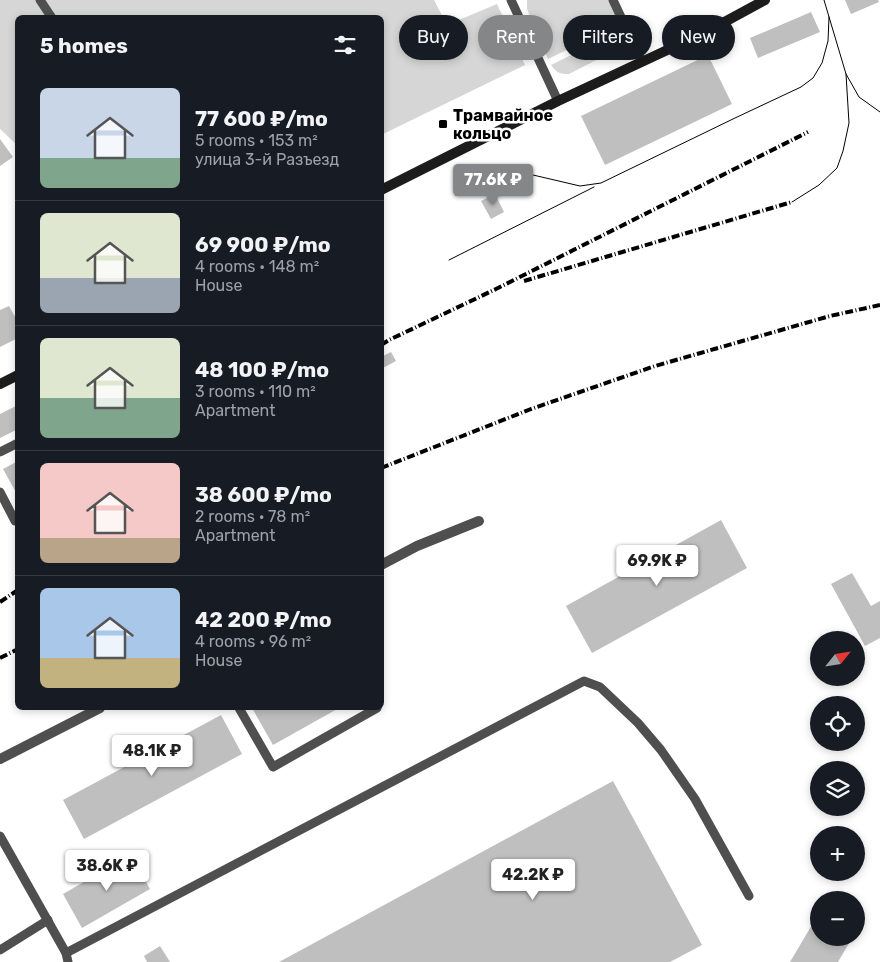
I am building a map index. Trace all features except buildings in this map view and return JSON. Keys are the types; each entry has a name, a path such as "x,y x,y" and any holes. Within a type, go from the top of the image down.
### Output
{"main road":[{"path":"384,188 558,101 723,24 765,0"},
{"path":"0,384 15,376"}],"street":[{"path":"384,562 417,546 479,521"},
{"path":"0,759 96,710"}],"lane":[{"path":"40,0 50,15"},
{"path":"511,0 558,101"},
{"path":"613,0 642,62"},
{"path":"0,452 15,444"},
{"path":"0,492 15,521"},
{"path":"0,836 48,920 67,958 584,681 600,687 638,723 661,750 695,799 749,896"},
{"path":"240,710 273,767 373,710"},
{"path":"0,950 48,920"}],"shaded area":[{"path":"0,0 434,0 442,15 399,15 399,60 468,60 468,16 497,4 502,15 478,15 478,60 523,60 525,65 384,134 384,15 15,15 15,143 0,129"},
{"path":"527,0 609,0 616,15 563,15 563,52 553,57 553,15 530,15"},
{"path":"563,59 596,60 569,74 563,74 555,70 551,65"}],"tram line":[{"path":"824,0 846,74 859,97 880,112"},
{"path":"456,195 502,172 516,171 580,186 601,183 801,87 813,78 822,63 828,41 829,17"},
{"path":"792,202 819,185 837,168 849,123 846,74"},
{"path":"449,260 594,187"}],"railway":[{"path":"384,343 808,132"},
{"path":"524,281 792,202"},
{"path":"384,467 531,409 655,366 830,316 880,305"},
{"path":"0,602 15,592"},
{"path":"0,658 15,650"}],"place":[{"name":"Трамвайное кольцо","path":"443,124"}]}
